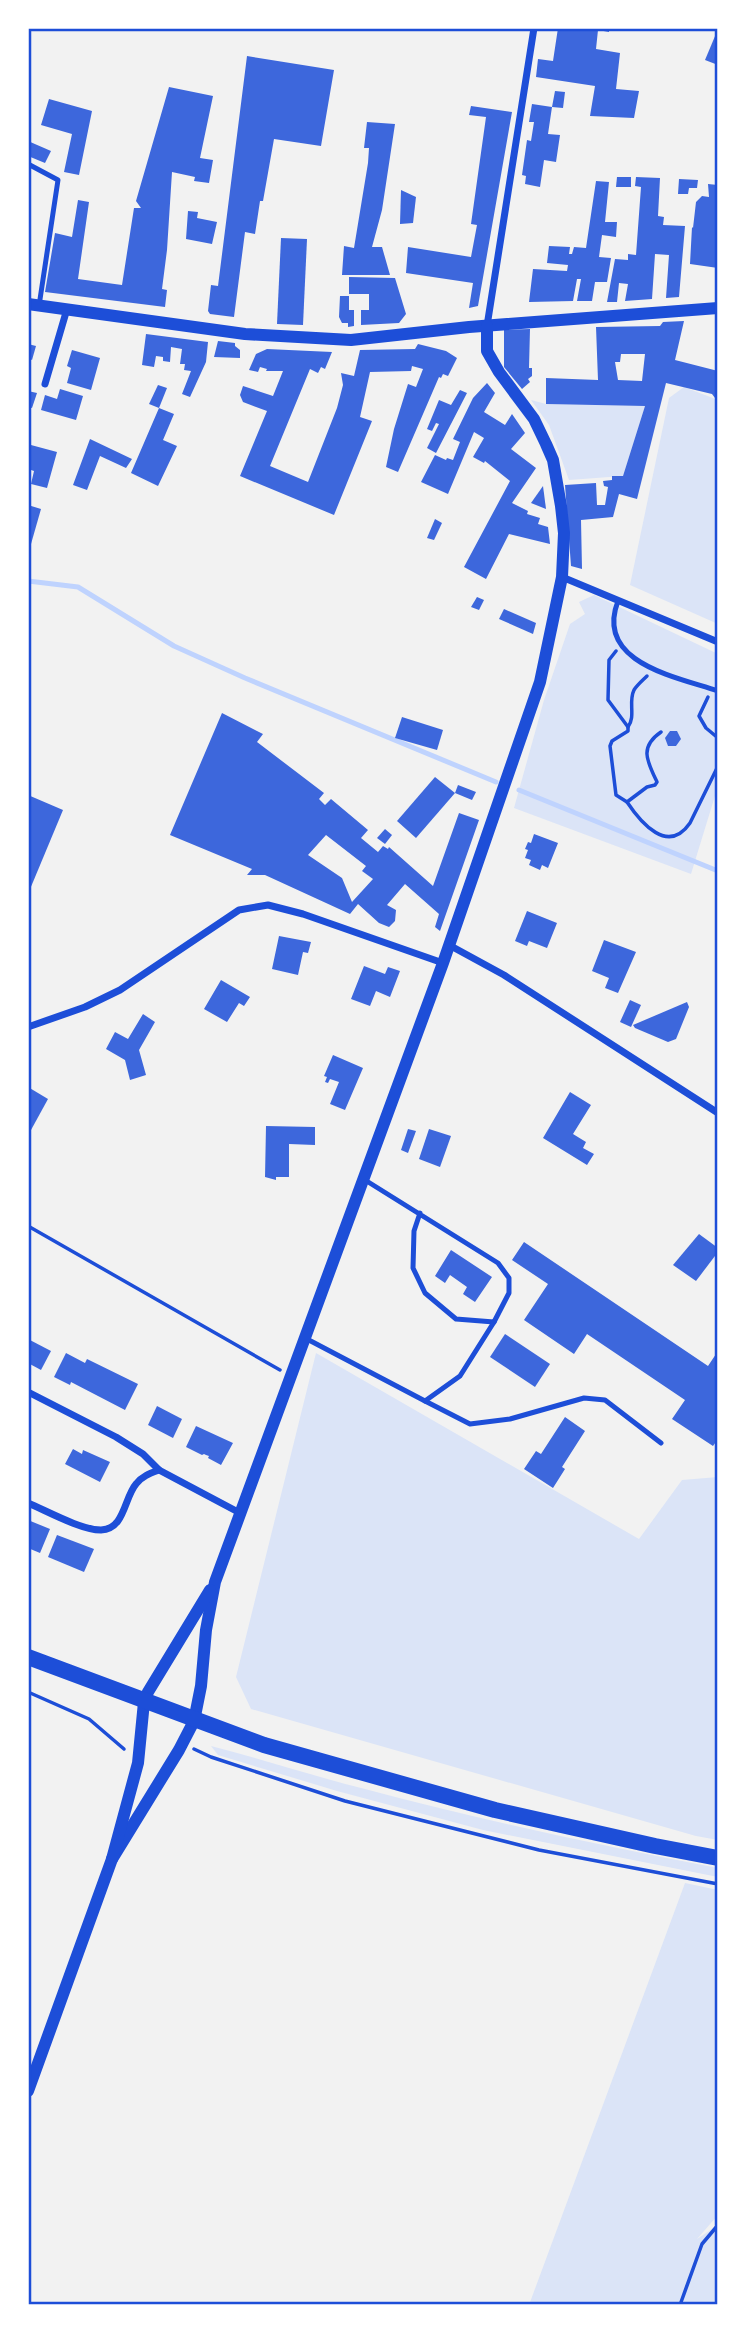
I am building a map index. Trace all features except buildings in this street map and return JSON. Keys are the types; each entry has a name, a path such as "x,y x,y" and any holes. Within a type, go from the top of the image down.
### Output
{"main road":[{"path":"28,1657 264,1745 495,1810 718,1858"}],"street":[{"path":"113,1859 183,1744 194,1721 215,1582 443,963 540,682 562,578 564,533 553,460 534,419 487,351 486,326 534,28"},
{"path":"33,305 246,334 351,340 486,326 718,308"},
{"path":"45,384 67,309"},
{"path":"562,578 718,642"},
{"path":"28,1027 85,1007 120,990 239,910 268,905 303,914 443,963"},
{"path":"449,945 504,975 718,1113"},
{"path":"28,1392 116,1437 143,1454 159,1470 240,1513"},
{"path":"28,1503 85,1526 100,1530 108,1528 117,1523 123,1515 132,1489 138,1481 159,1470"},
{"path":"28,2091 113,1859 135,1773 144,1702 215,1582"}],"lane":[{"path":"28,164 58,180 33,305"},
{"path":"618,601 614,628 627,654 652,669 715,690"},
{"path":"362,1179 498,1263 509,1278 509,1293 460,1376 425,1401"},
{"path":"420,1213 414,1231 413,1268 425,1293 456,1319 494,1322"},
{"path":"305,1338 470,1424 510,1419 584,1398 605,1400 661,1443"}],"path":[{"path":"621,644 609,660 608,700 628,727"},
{"path":"652,669 634,692 631,706 633,720 628,731 612,740 610,746 616,796 627,802 650,830 662,835 676,835 686,829 718,766"},
{"path":"715,690 699,716 706,728 718,738"},
{"path":"627,802 657,782 647,760 647,748 653,738 662,732"},
{"path":"28,1226 291,1376"},
{"path":"28,1692 89,1719 122,1746 135,1773"},
{"path":"183,1744 211,1757 345,1801 538,1850 718,1884"},
{"path":"680,2305 702,2244 718,2225"}],"shaded area":[{"path":"684,387 718,400 718,624 630,585 669,398"},
{"path":"531,400 546,404 645,406 623,476 569,480 549,425"},
{"path":"594,595 718,654 718,786 691,874 514,808 544,700 570,624 585,614 579,602"},
{"path":"316,1353 639,1539 682,1480 718,1477 718,1840 251,1709 236,1677"},
{"path":"211,1746 452,1811 718,1868 718,1877 483,1830 337,1791 218,1755"},
{"path":"685,1883 718,1890 718,2215 697,2239 718,2225 718,2305 529,2305"}],"waterway":[{"path":"28,581 78,587 174,646 496,782"},
{"path":"519,790 718,871"}]}
